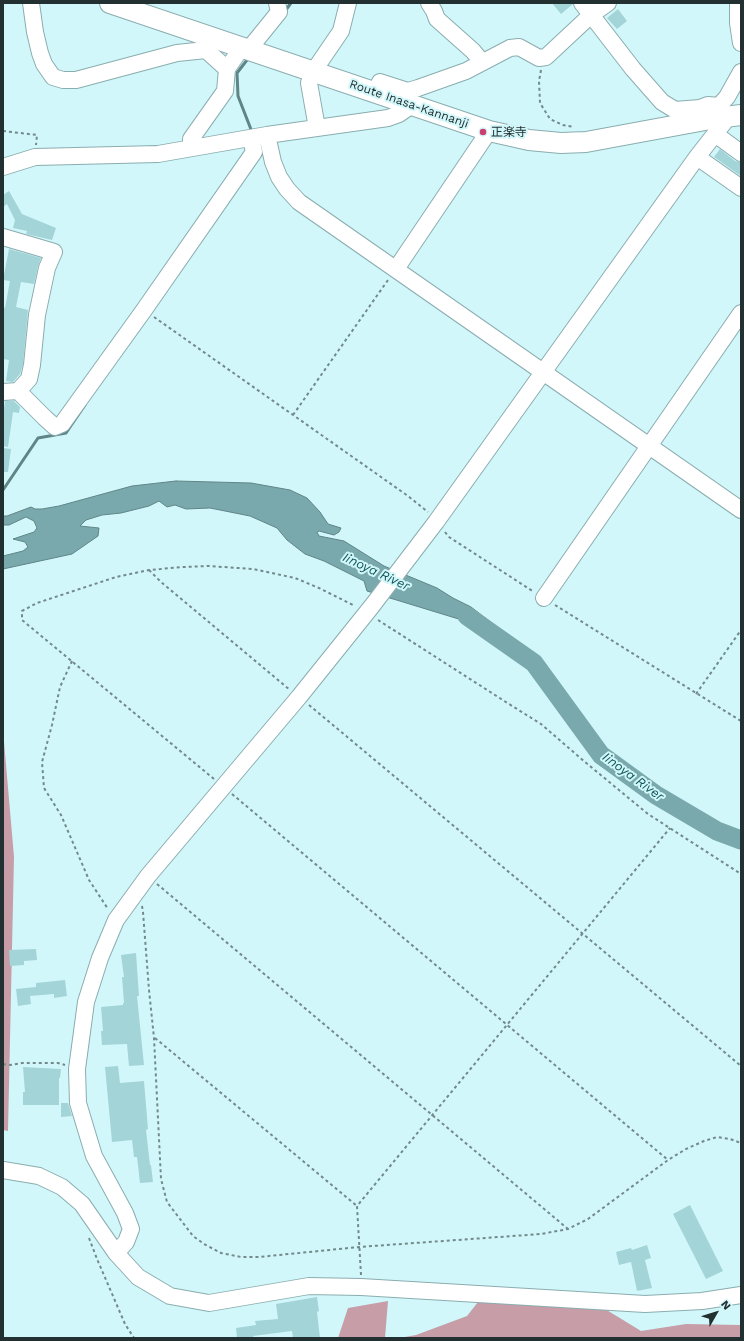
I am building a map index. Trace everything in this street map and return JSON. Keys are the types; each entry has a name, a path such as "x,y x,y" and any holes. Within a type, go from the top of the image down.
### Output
{"main road":[{"name":"Route Inasa-Kannanji","path":"110,3 489,131 529,140 561,143 586,142 724,118"}],"street":[{"path":"31,3 40,53 44,64 53,77 63,80 76,80 177,53 206,50 227,69"},
{"path":"317,128 309,83 313,72 341,32 348,3"},
{"path":"429,3 437,19 473,51 482,62"},
{"path":"375,93 380,82 408,91 466,71 510,48 520,47 539,58 544,57 587,9 608,3"},
{"path":"738,3 738,23 741,44"},
{"path":"191,148 191,139 225,91 227,69 280,6"},
{"path":"587,9 633,69 662,102 674,110 700,108 708,105 724,118 741,153"},
{"path":"116,1253 126,1242 131,1230 125,1213 94,1156 78,1102 77,1068 86,1002 100,958 116,920 148,876 299,697 369,610 432,528 724,118 726,97 741,72"},
{"path":"3,167 35,157 158,154 267,135 388,118 400,114 412,105"},
{"path":"396,269 489,131"},
{"path":"267,135 273,162 279,177 287,189 299,202 741,510"},
{"path":"3,237 54,252 47,268 36,315 32,365 29,378 11,392 55,427 62,424 144,310 254,152 251,138"},
{"path":"697,157 741,188"},
{"path":"544,598 741,312"},
{"path":"3,1170 40,1176 62,1187 82,1204 116,1253 138,1277 170,1296 209,1303 309,1286 361,1287 645,1304 702,1301 741,1295"}],"path":[{"path":"544,57 539,81 540,103 550,119 563,125 577,127"},
{"path":"3,131 37,135 35,157"},
{"path":"293,415 396,269"},
{"path":"144,310 408,496 430,514 432,528 449,537 741,721"},
{"path":"668,1160 508,1024 22,620 22,611 37,603 116,577 149,570 208,566 253,569 295,578 369,610 541,724 648,814 741,874"},
{"path":"149,570 161,582 741,1066"},
{"path":"696,694 741,630"},
{"path":"72,661 60,687 42,762 44,788 61,815 89,880 116,920"},
{"path":"361,1287 357,1206 670,828"},
{"path":"148,876 568,1229"},
{"path":"137,890 143,912 154,1038 162,1179 167,1202 193,1236 221,1253 241,1257 259,1257 359,1247 541,1234 568,1229 588,1219 668,1160 686,1149 716,1137 730,1139 741,1143"},
{"path":"154,1038 357,1206"},
{"path":"3,1064 58,1063 77,1068"},
{"path":"87,1232 99,1265 125,1324 134,1338"}],"shaded area":[{"path":"3,730 14,857 8,1131 3,1130"},
{"path":"388,1301 385,1338 338,1338 348,1308"},
{"path":"592,1301 641,1331 686,1324 741,1325 741,1338 399,1338 416,1335 467,1316 478,1302"}],"water":[{"path":"176,481 251,483 290,490 307,498 320,512 328,524 341,528 339,532 334,535 319,531 317,532 319,536 344,541 384,566 437,588 471,607 492,623 485,633 475,624 367,591 364,581 324,561 305,554 287,540 277,528 250,516 210,508 186,509 175,505 167,507 159,501 149,506 121,513 102,515 86,520 80,526 99,528 98,536 72,554 3,569 3,556 23,551 28,547 25,542 13,539 34,532 37,528 34,521 26,517 9,525 3,525 3,516 7,516 31,507 35,509 42,509 59,506 132,486"}],"building":[{"path":"552,3 573,3 573,4 561,14"},
{"path":"618,9 627,21 617,29 607,18"},
{"path":"720,149 735,161 741,162 741,176 714,157"},
{"path":"9,191 22,214 56,228 52,240 26,234 27,231 13,228 15,220 7,204 3,207 3,195"},
{"path":"9,249 41,258 34,284 21,282 16,307 28,310 23,364 20,374 13,382 6,381 9,360 3,359 3,307 5,308 10,281 3,280"},
{"path":"5,401 14,401 20,407 19,413 13,412 8,447 3,446 3,416"},
{"path":"3,448 11,449 8,472 3,472"},
{"path":"36,949 37,960 24,961 24,965 10,966 9,950"},
{"path":"136,953 139,996 137,996 144,1065 129,1066 127,1044 102,1045 101,1031 103,1031 101,1007 123,1005 122,977 124,977 121,955"},
{"path":"65,980 67,996 54,998 54,994 30,996 31,1004 18,1006 16,989 36,987 36,983"},
{"path":"118,1066 120,1083 144,1081 148,1129 146,1130 153,1182 140,1183 137,1157 134,1157 132,1140 112,1142 105,1067"},
{"path":"23,1067 61,1069 59,1078 59,1105 23,1105 23,1092 25,1092"},
{"path":"61,1103 68,1103 72,1116 61,1117"},
{"path":"690,1205 723,1271 706,1279 673,1214"},
{"path":"647,1245 651,1258 645,1260 652,1288 637,1291 631,1262 619,1265 616,1252 631,1248 632,1250"},
{"path":"317,1297 320,1338 293,1338 292,1331 253,1336 254,1338 237,1338 236,1328 256,1325 255,1321 278,1319 276,1304"}],"waterway":[{"path":"285,11 291,3"},
{"path":"247,60 237,73 238,96 252,132"},
{"path":"3,490 38,438 66,433 85,405"},
{"name":"Iinoya River","path":"467,616 534,663 601,755 656,795 717,831 741,840"}],"place":[{"name":"正楽寺","path":"483,132"}]}
